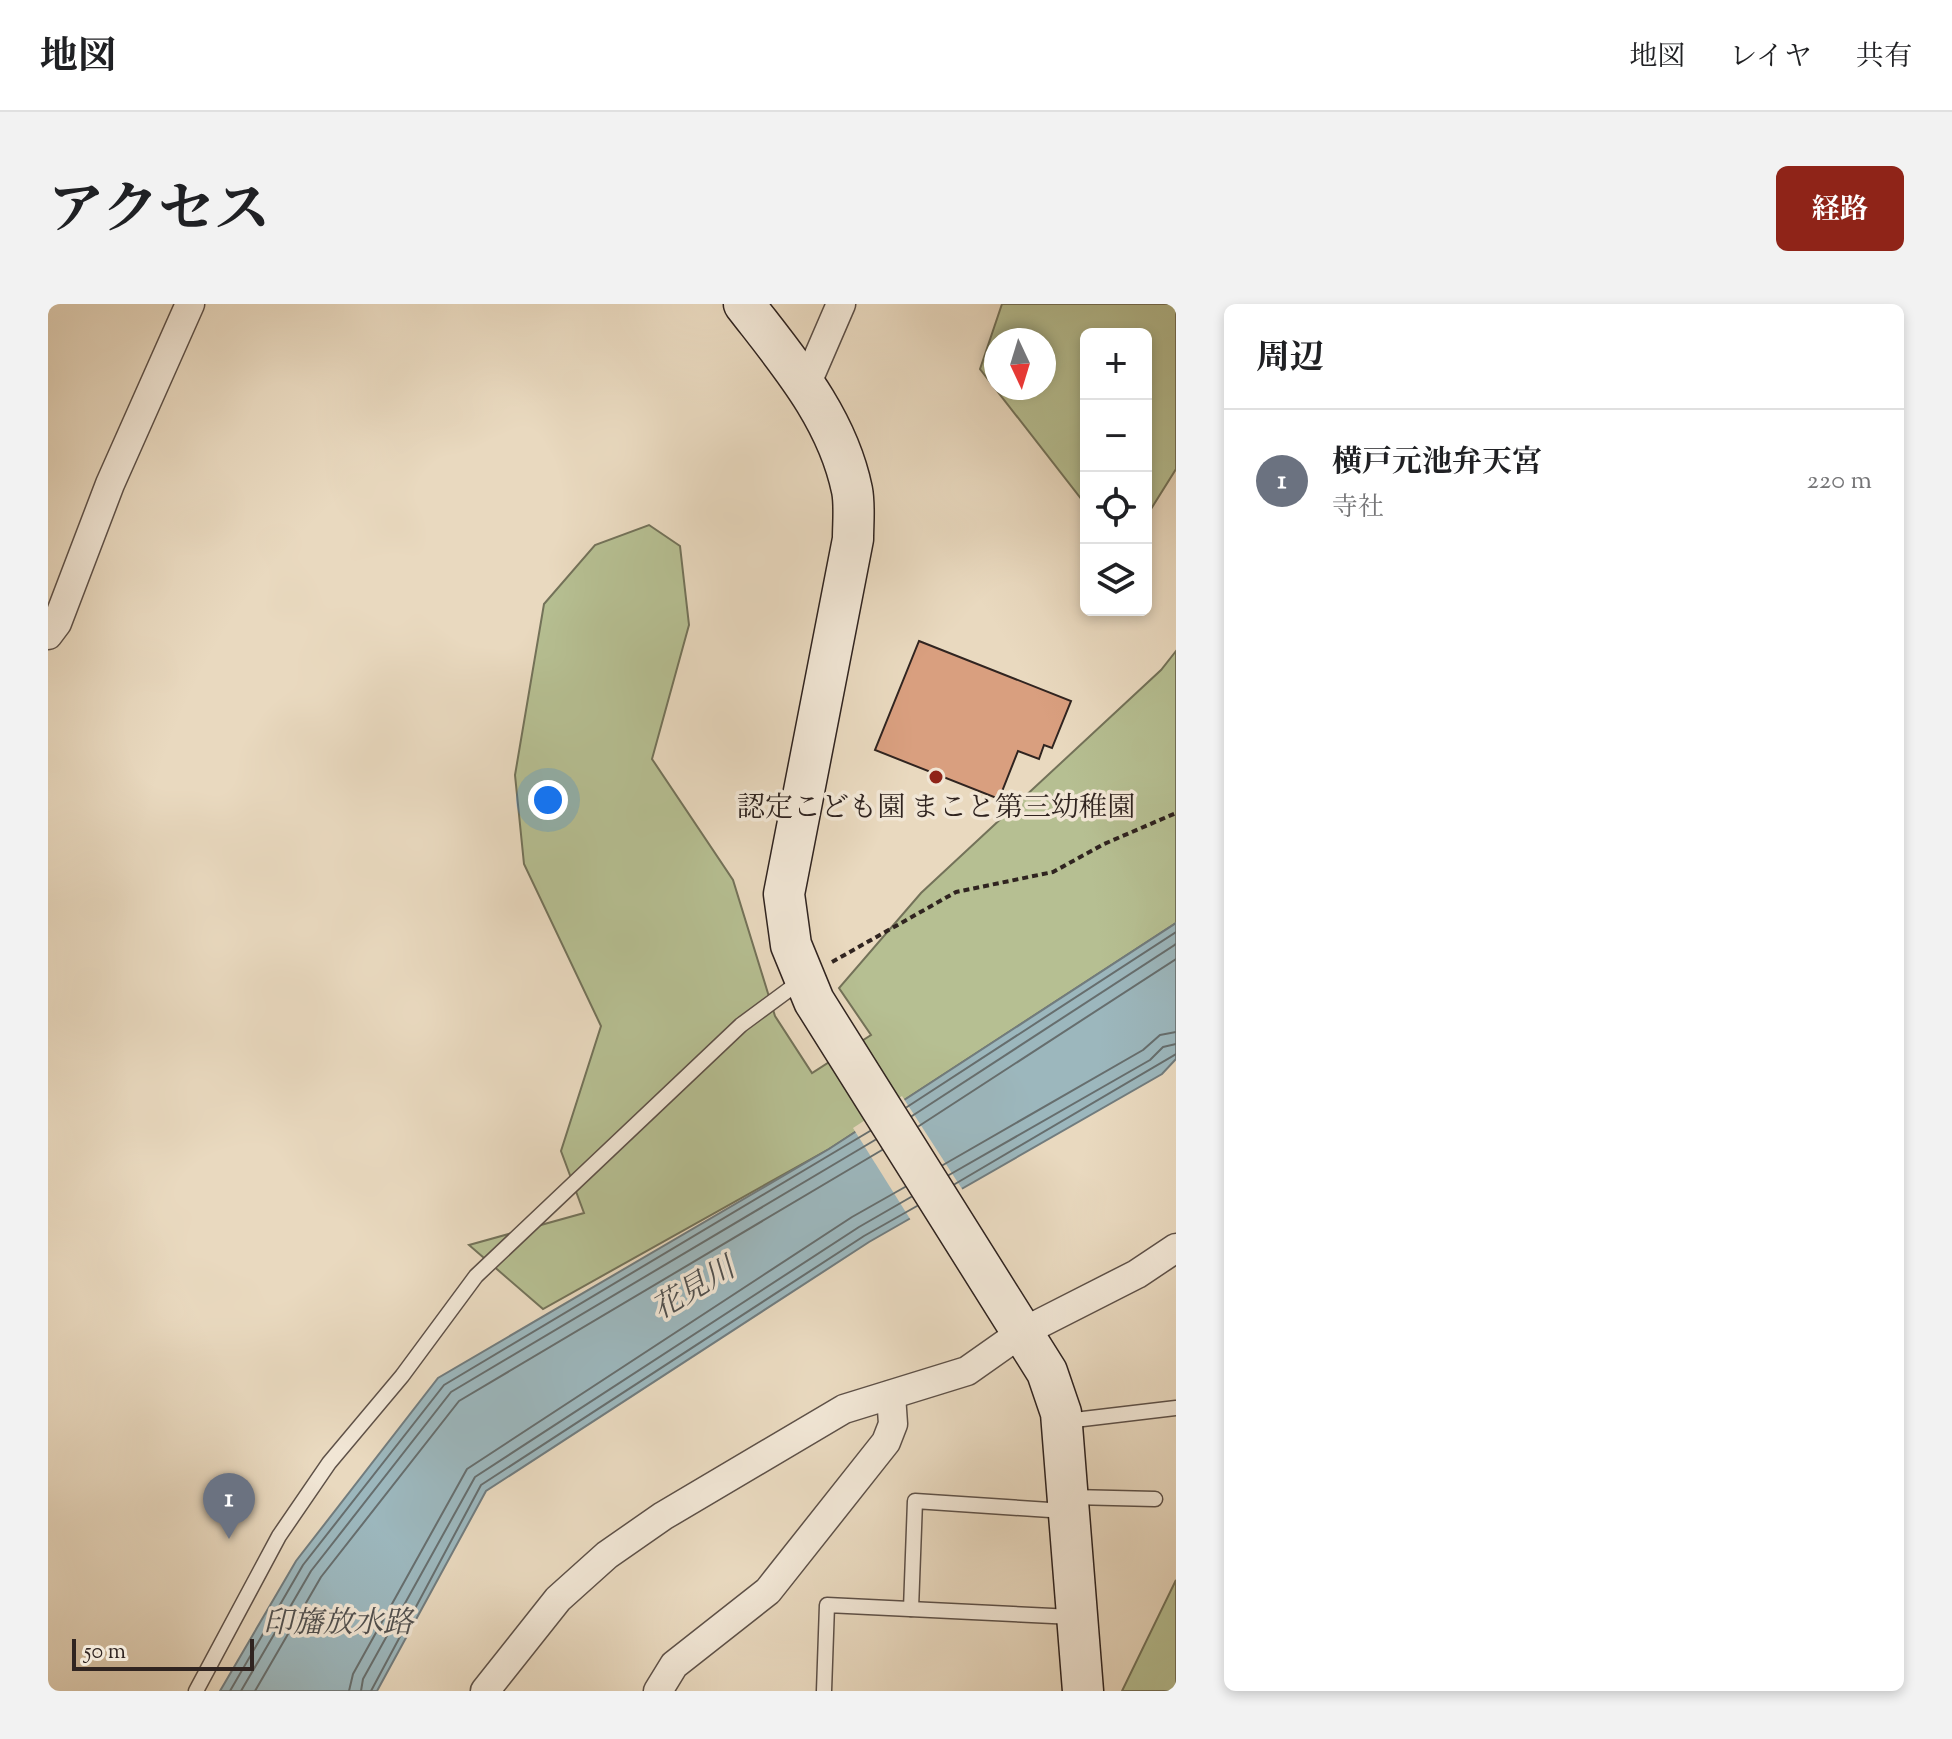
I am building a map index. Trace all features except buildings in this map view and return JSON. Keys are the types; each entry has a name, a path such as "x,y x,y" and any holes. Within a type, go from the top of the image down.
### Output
{"street":[{"path":"48,635 57,623 110,484 190,304"},
{"path":"744,304 806,385 837,441 852,492 853,539 784,894 791,945 1012,1320 1047,1372 1061,1422 1083,1691"},
{"path":"806,385 841,304"},
{"path":"485,1691 558,1599 607,1555 663,1516 833,1416 967,1371 1012,1320 1137,1274 1176,1248"},
{"path":"658,1691 674,1665 768,1591 886,1442 893,1424 891,1395"}],"lane":[{"path":"196,1691 287,1524 329,1463 402,1376 476,1276 741,1025 815,982"},
{"path":"1061,1422 1176,1408"},
{"path":"911,1609 915,1501 1068,1504 1155,1499"},
{"path":"824,1691 827,1605 1077,1617"}],"path":[{"path":"815,982 956,892 1053,872 1104,844 1176,813"}],"green space":[{"path":"1002,304 1176,304 1176,469 1152,507 1152,328 1080,328 1080,497 1004,400 1056,400 1056,328 994,328"},
{"path":"649,525 680,546 689,625 652,759 733,880 775,1016 812,1073 871,1035 839,988 921,893 1161,670 1176,651 1176,923 829,1149 543,1309 469,1245 584,1213 561,1151 601,1026 524,864 515,775 544,604 595,545"},
{"path":"1176,1580 1176,1691 1122,1691"}],"water":[{"name":"印旛放水路","path":"1176,923 1176,1059 1162,1074 869,1242 486,1491 377,1691 220,1691 296,1561 438,1378 829,1149"}],"pier":[{"path":"902,1096 964,1192 912,1222 853,1128"}],"place":[{"name":"認定こども園 まこと第三幼稚園","path":"936,777"},
{"name":"横戸元池弁天宮","path":"229,1539"}],"water label":[{"name":"花見川","path":"693,1288"}]}
